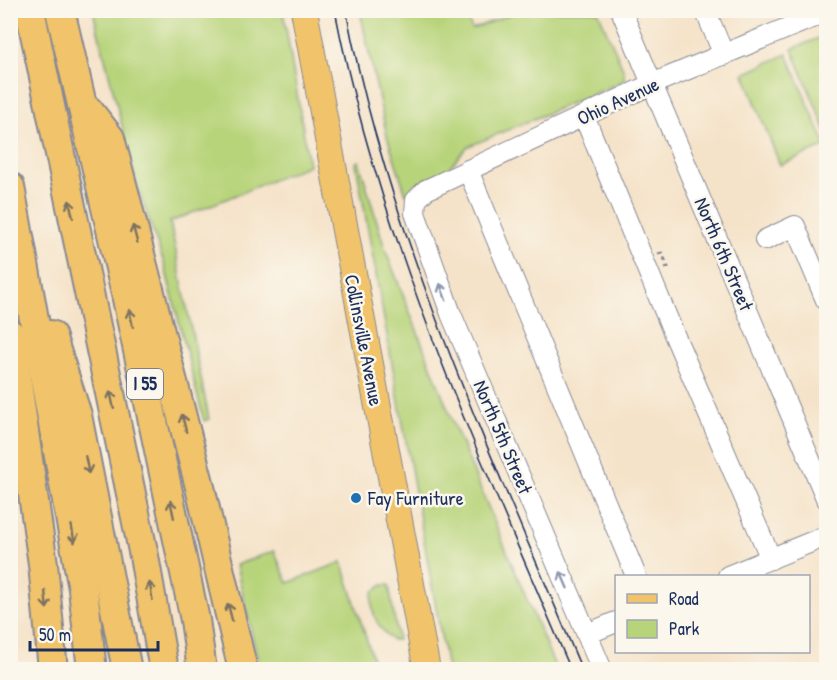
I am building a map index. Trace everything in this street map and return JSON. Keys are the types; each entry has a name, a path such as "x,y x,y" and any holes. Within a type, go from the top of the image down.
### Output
{"highway":[{"path":"30,10 144,556 164,669"},
{"name":"I 55","path":"60,10 126,294 195,620 202,669"},
{"path":"81,99 110,138 199,483 243,669"},
{"path":"10,187 83,589 92,669"},
{"path":"30,290 51,335 77,415 127,669"},
{"path":"10,334 43,564 53,669"}],"main road":[{"name":"Collinsville Avenue","path":"304,10 427,669"}],"street":[{"name":"North 6th Street","path":"621,10 826,498"},
{"path":"705,10 724,55"},
{"name":"Ohio Avenue","path":"416,200 426,189 652,84 826,12"},
{"path":"584,116 674,334 771,559"},
{"path":"468,170 636,575"},
{"name":"North 5th Street","path":"416,200 417,220 451,314 602,669"},
{"path":"765,240 795,226 826,300"},
{"path":"731,575 826,536"},
{"path":"587,634 615,622"}],"green space":[{"path":"93,11 283,11 309,165 170,222 209,419 204,421 164,263 138,189"},
{"path":"360,11 464,11 472,29 519,11 598,11 624,71 624,81 467,147 448,169 406,194 387,136"},
{"path":"826,35 826,131 792,49"},
{"path":"787,54 826,146 780,165 744,74"},
{"path":"359,161 385,249 456,430 556,669 447,669 356,163"},
{"path":"274,551 288,583 342,562 376,669 260,669 236,565"},
{"path":"383,585 389,585 398,640 392,640 387,635 378,624 373,612 373,592"}],"tram line":[{"path":"335,10 354,96 405,264 468,427 571,670"},
{"path":"346,10 365,96 416,264 479,428 582,670"}],"place":[{"name":"Fay Furniture","path":"356,498"}]}
